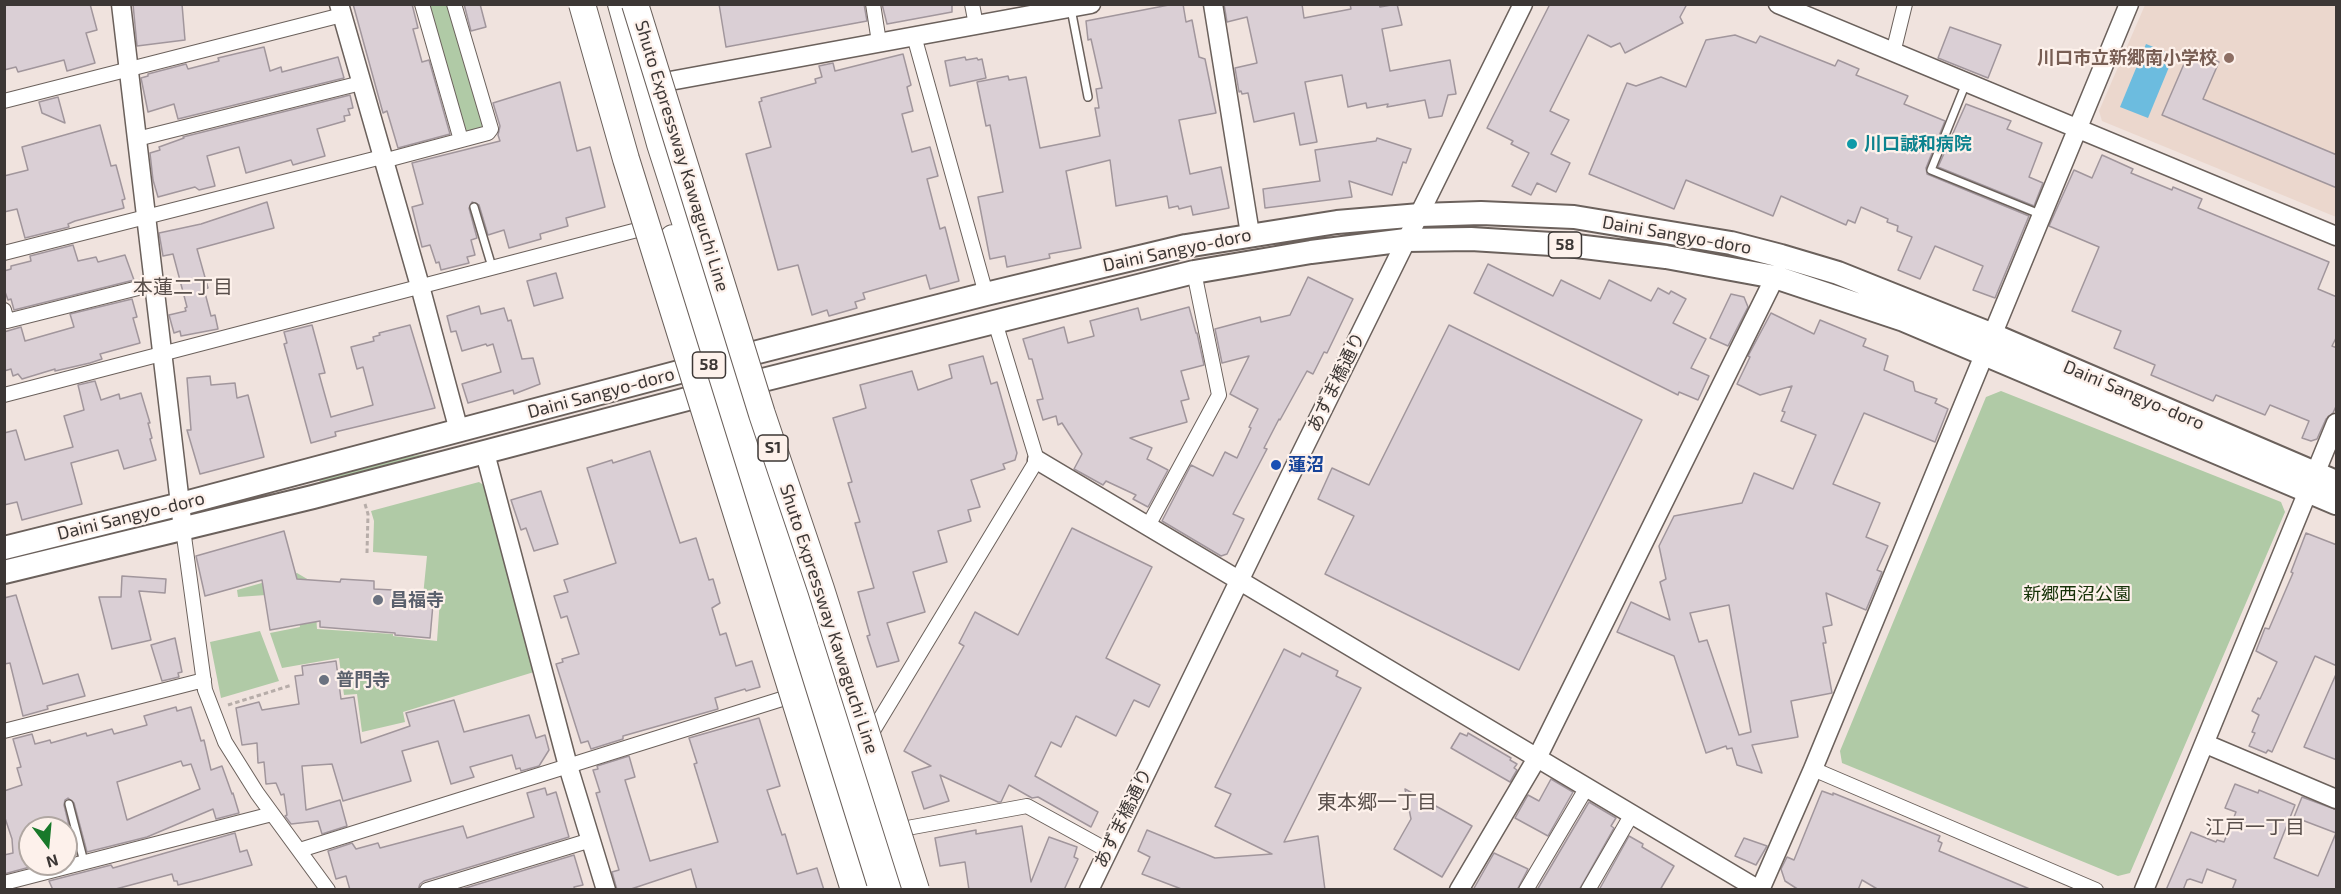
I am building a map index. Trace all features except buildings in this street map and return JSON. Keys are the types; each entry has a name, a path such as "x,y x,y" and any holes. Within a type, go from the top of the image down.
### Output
{"highway":[{"path":"582,4 626,159 854,890"},
{"path":"606,4 654,146 727,388 839,792 872,890"},
{"path":"621,4 654,146"},
{"name":"Shuto Expressway Kawaguchi Line","path":"635,4 758,402 822,589 916,890"},
{"path":"727,388 864,786 896,890"}],"main road":[{"name":"Daini Sangyo-doro","path":"4,548 181,504 719,362 1186,246 1250,234 1337,222 1420,215 1481,213 1574,217 1731,243 1838,273 1989,344 2311,482 2337,503"},
{"name":"Daini Sangyo-doro","path":"4,572 485,453 727,388 1194,272 1311,252 1406,240 1471,239 1568,245 1666,257 1775,277 1904,320 1989,344"},
{"name":"Daini Sangyo-doro","path":"2311,482 2337,482"}],"street":[{"path":"121,4 183,529 205,690 225,742 272,814 328,890"},
{"path":"422,4 461,140"},
{"path":"4,253 488,133 491,129 454,4"},
{"path":"873,4 879,42"},
{"path":"972,4 976,25"},
{"path":"670,81 1091,4"},
{"path":"1213,4 1250,234"},
{"name":"あずま橋通り","path":"1089,890 1523,4"},
{"path":"1778,4 2337,236"},
{"path":"1893,53 1905,4"},
{"path":"995,322 1037,460 1760,890 1813,769 2129,4"},
{"path":"4,101 129,70 340,10 420,286 459,431"},
{"path":"914,36 986,294"},
{"path":"137,139 361,83"},
{"path":"4,395 641,229"},
{"path":"1148,526 1219,395 1194,272"},
{"path":"1459,890 1537,758 1775,277"},
{"path":"4,310 8,321 154,284"},
{"path":"2144,890 2337,423"},
{"path":"485,453 568,766 606,890"},
{"path":"871,734 1037,460"},
{"path":"4,731 204,680"},
{"path":"300,850 785,698"},
{"path":"2206,744 2337,799"},
{"path":"1813,769 2096,890"},
{"path":"1526,890 1587,787"},
{"path":"902,830 1027,806 1107,850"},
{"path":"4,883 272,814"},
{"path":"1588,890 1632,814"},
{"path":"427,890 591,840"}],"lane":[{"path":"1071,9 1088,97"},
{"path":"1966,83 1931,170 2042,215"},
{"path":"474,207 492,267"},
{"path":"69,804 84,862"}],"path":[{"path":"365,504 368,514 367,554"},
{"path":"224,706 292,685"}],"shaded area":[{"name":"川口市立新郷南小学校","path":"2145,5 2336,5 2336,217 2102,121 2099,111"}],"green space":[{"path":"429,5 448,5 483,125 481,130 469,133 465,130"},
{"name":"新郷西沼公園","path":"2001,391 2281,502 2285,512 2130,873 2118,876 1842,763 1840,751 1986,397"},
{"path":"438,452 439,454 322,485 319,480 320,477 374,462"},
{"path":"479,482 485,486 534,672 403,712 405,722 362,732 357,694 344,695 339,658 282,668 270,633 300,627 294,593 238,597 237,590 297,573 314,583 317,629 393,634 393,636 437,641 440,599 423,596 427,556 373,552 374,521 371,511"},
{"path":"260,631 279,681 221,698 210,642"}],"water":[{"path":"2146,44 2174,55 2148,118 2120,107"}],"place":[{"name":"川口市立新郷南小学校","path":"2229,58"},
{"name":"川口誠和病院","path":"1852,144"},
{"name":"蓮沼","path":"1276,465"},
{"name":"昌福寺","path":"378,600"},
{"name":"普門寺","path":"324,680"}],"district":[{"name":"本蓮二丁目","path":"183,287"},
{"name":"東本郷一丁目","path":"1377,802"},
{"name":"江戸一丁目","path":"2255,827"}]}
